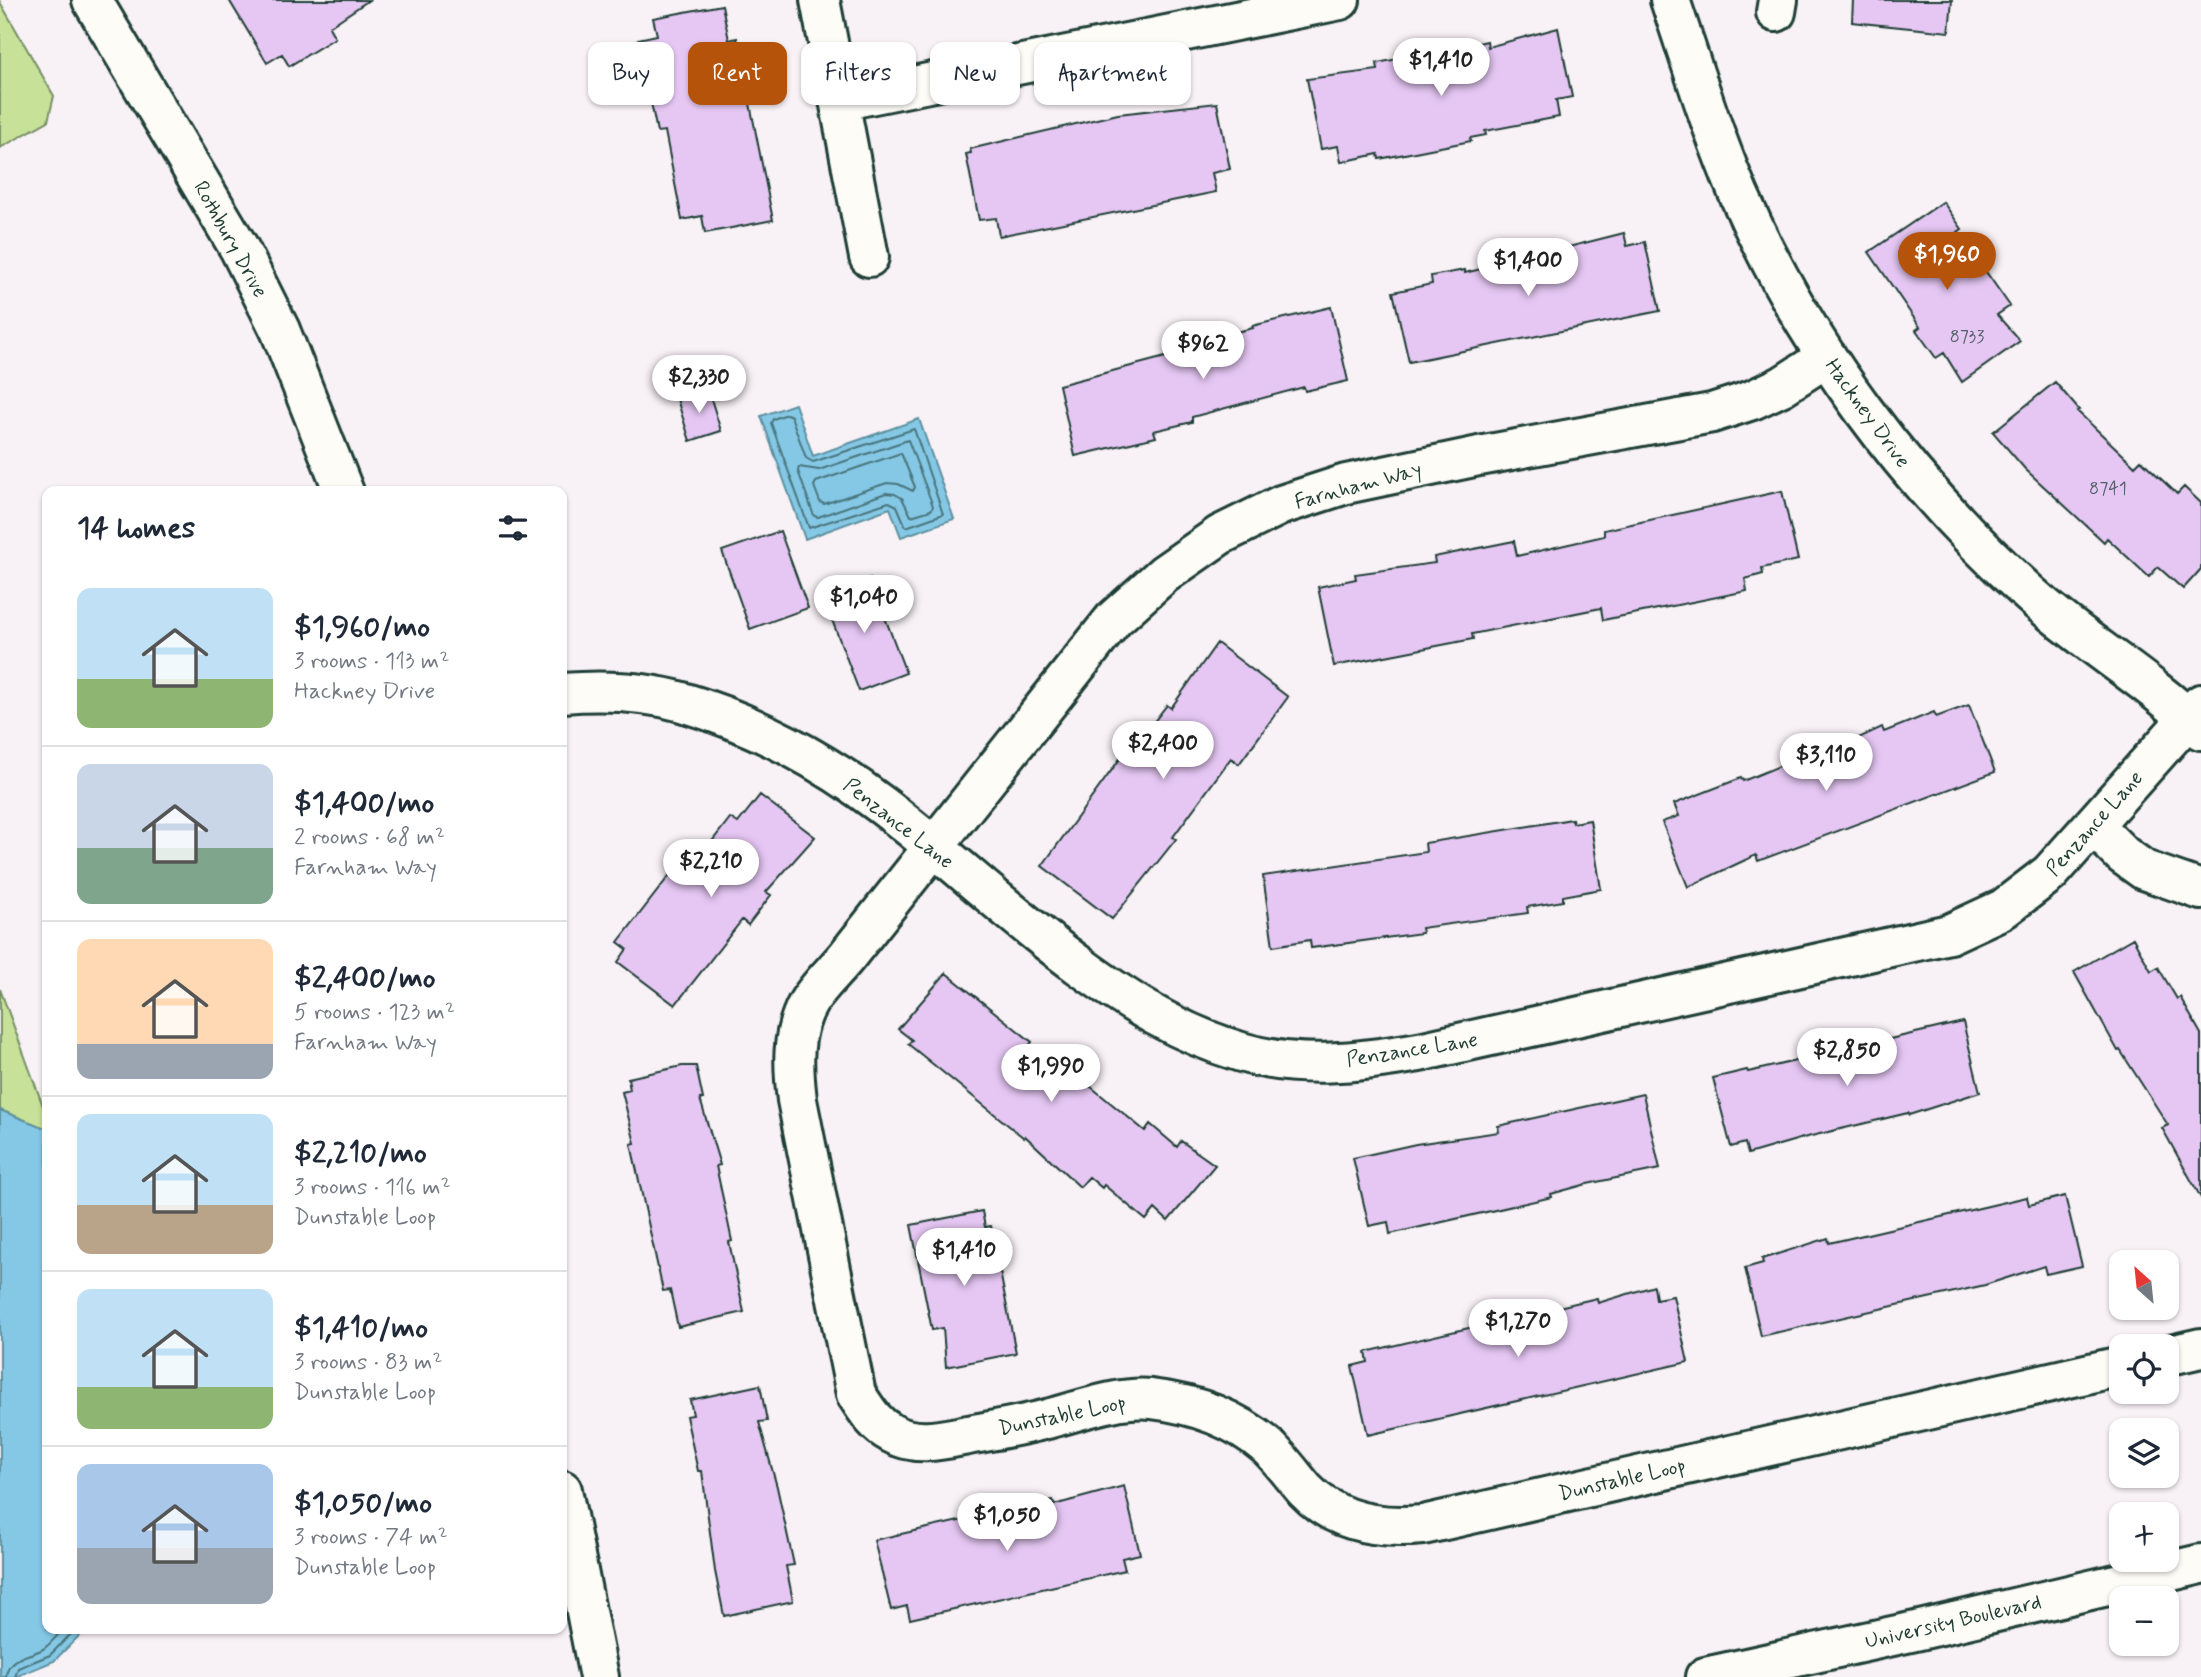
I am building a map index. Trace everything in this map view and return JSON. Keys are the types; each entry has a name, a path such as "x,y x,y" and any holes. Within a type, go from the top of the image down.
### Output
{"street":[{"name":"Rothbury Drive","path":"92,0 239,248 280,330 342,486"},
{"path":"820,0 828,42"},
{"path":"916,85 1340,0"},
{"name":"Hackney Drive","path":"1670,0 1740,197 1783,286 1827,357 1894,452 1960,527 2033,596 2197,717"},
{"path":"840,105 869,257"},
{"name":"Farnham Way","path":"933,848 1114,620 1164,574 1220,535 1281,505 1346,484 1479,456 1712,413 1752,400 1782,386 1827,357"},
{"name":"Penzance Lane","path":"567,693 587,691 647,695 682,701 754,728 822,764 882,806 1030,929 1133,1004 1186,1033 1244,1053 1293,1062 1364,1061 1419,1052 1949,934 2003,909 2050,873 2197,717"},
{"path":"2094,826 2123,855 2144,870 2201,890"},
{"name":"Dunstable Loop","path":"933,848 808,1003 796,1036 793,1064 797,1100 856,1394 870,1417 892,1434 918,1442 939,1440 1044,1420 1114,1401 1147,1399 1188,1404 1227,1418 1267,1447 1308,1493 1329,1510 1362,1524 1395,1528 1423,1525 2109,1369"},
{"path":"2179,1353 2201,1348"},
{"path":"567,1515 599,1677"},
{"name":"University Boulevard","path":"1705,1677 2201,1564"}],"green space":[{"path":"0,2 54,96 48,121 0,148"},
{"path":"0,989 42,1103 42,1127 0,1110"}],"water":[{"path":"795,404 813,456 919,419 954,519 901,537 890,508 805,539 761,416"},
{"path":"0,1110 42,1127 42,1634 81,1634 54,1661 15,1677 0,1677"}],"building":[{"path":"229,0 369,0 329,27 335,38 289,66 282,54 267,63"},
{"path":"1853,0 1952,0 1949,32 1852,22"},
{"path":"722,5 729,40 737,38 738,42 688,42 688,105 750,105 773,220 705,233 702,216 682,220 665,131 657,132 651,105 674,105 674,42 639,42 638,39 657,35 653,18"},
{"path":"1558,28 1572,97 1556,100 1559,117 1485,131 1486,135 1470,138 1471,141 1379,159 1378,154 1341,162 1338,146 1321,149 1307,79 1378,70 1377,63 1414,56 1416,63 1465,46 1487,41 1488,47"},
{"path":"1217,103 1230,169 1212,173 1216,192 999,236 996,218 979,220 966,154 971,153 970,149 1118,114"},
{"path":"1943,202 1962,229 1958,232 2010,306 1997,315 2020,341 1962,382 1944,353 1936,358 1916,330 1920,327 1869,252"},
{"path":"1624,233 1627,246 1645,242 1660,311 1409,362 1393,292 1432,284 1431,276 1465,270 1465,273"},
{"path":"1331,307 1348,381 1305,391 1304,387 1192,417 1192,422 1154,431 1156,437 1075,456 1059,385 1177,354 1176,349 1216,340 1215,337 1253,328 1252,326"},
{"path":"2055,382 2079,410 2077,411 2135,466 2141,460 2177,494 2184,487 2201,503 2201,569 2183,589 2158,567 2149,577 2107,538 2104,542 2025,469 1993,432"},
{"path":"708,389 721,431 690,441 677,399"},
{"path":"1782,491 1798,560 1762,568 1763,574 1745,579 1747,591 1603,620 1601,608 1472,634 1473,639 1334,666 1318,587 1356,579 1355,574 1435,563 1434,557 1514,541 1517,556 1604,536 1604,530"},
{"path":"780,531 808,608 750,629 722,551"},
{"path":"870,578 906,673 859,691 823,596"},
{"path":"1217,643 1288,697 1239,764 1231,758 1173,837 1176,839 1112,919 1042,866 1138,734 1142,737 1167,705 1171,708"},
{"path":"1969,705 1995,772 1758,861 1756,855 1688,887 1662,822 1679,816 1674,804 1741,778 1743,781 1811,753 1814,759 1882,727 1884,732 1934,712 1936,717"},
{"path":"760,795 815,837 766,892 771,895 748,925 742,920 675,1005 618,962 627,949 618,942 676,867 686,875 730,818 738,823"},
{"path":"1572,819 1573,823 1590,820 1601,889 1563,896 1563,901 1527,907 1528,913 1421,928 1422,933 1311,948 1310,940 1273,946 1263,876 1426,852 1425,843"},
{"path":"2133,938 2151,971 2158,967 2177,999 2180,997 2201,1034 2201,1198 2162,1128 2168,1125 2120,1050 2118,1051 2074,972"},
{"path":"946,973 1032,1042 1028,1047 1074,1073 1145,1131 1150,1124 1177,1147 1181,1141 1215,1165 1168,1221 1155,1209 1146,1220 1104,1185 1102,1188 1089,1177 1080,1187 1025,1136 1024,1138 908,1044 912,1040 898,1029"},
{"path":"1963,1022 1980,1092 1909,1115 1908,1113 1803,1138 1748,1154 1745,1143 1731,1147 1713,1078"},
{"path":"682,1066 696,1066 703,1099 700,1099 720,1165 716,1166 744,1312 678,1327 670,1290 663,1291 631,1144 635,1143 622,1092 630,1090 628,1078"},
{"path":"1643,1094 1660,1169 1587,1184 1551,1194 1552,1197 1390,1234 1388,1222 1369,1226 1353,1158 1416,1144 1499,1132 1498,1126"},
{"path":"2065,1196 2082,1266 2046,1274 2044,1266 1985,1285 1761,1336 1745,1268 1763,1263 1762,1259 1828,1238 1829,1243 2027,1197 2029,1205"},
{"path":"982,1211 985,1227 991,1226 1016,1353 946,1367 943,1328 932,1330 911,1225"},
{"path":"1654,1286 1656,1299 1673,1296 1688,1362 1368,1435 1352,1366 1368,1362 1366,1352 1597,1298 1598,1303"},
{"path":"760,1385 767,1421 759,1422 794,1565 786,1566 793,1601 724,1616 715,1571 702,1471 698,1471 686,1416 693,1415 690,1400"},
{"path":"1124,1486 1140,1554 1122,1558 1125,1570 910,1619 907,1606 891,1610 874,1540 1053,1500 1054,1505"}]}
